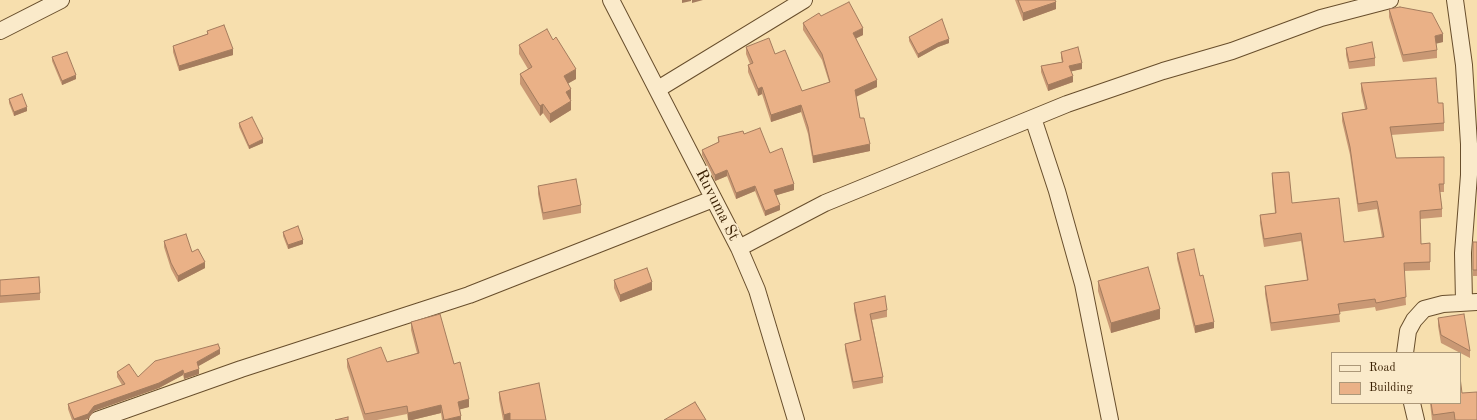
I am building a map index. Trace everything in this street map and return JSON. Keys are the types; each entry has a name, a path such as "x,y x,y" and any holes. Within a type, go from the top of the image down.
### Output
{"street":[{"path":"0,31 61,0"},
{"name":"Ruvuma St","path":"612,0 739,248 757,290 796,420"},
{"path":"658,89 804,0"},
{"path":"739,248 825,203 1033,118 1105,91 1232,51 1321,18 1390,0"},
{"path":"1405,352 1408,331 1414,320 1424,309 1470,302 1463,253 1473,138 1455,0"},
{"path":"1033,118 1057,191 1083,284 1110,420"},
{"path":"97,420 241,369 469,295 713,199"},
{"path":"1412,404 1416,420"}],"building":[{"path":"1018,0 1055,0 1056,2 1023,13"},
{"path":"849,2 863,28 853,33 877,80 855,90 860,118 864,118 870,144 813,156 808,127 801,105 771,115 762,87 758,89 748,65 753,63 746,47 769,38 775,54 785,50 802,91 830,82 822,54 803,23 819,13 821,16"},
{"path":"1400,7 1432,13 1443,34 1435,36 1437,50 1403,55 1389,9"},
{"path":"942,19 949,39 918,54 909,37"},
{"path":"224,25 233,49 179,66 173,46 208,34 207,31"},
{"path":"547,29 553,40 556,37 576,69 564,76 571,89 566,92 571,101 550,114 543,104 540,106 520,74 532,67 519,45"},
{"path":"1372,42 1375,58 1349,62 1346,48"},
{"path":"1078,47 1082,63 1069,66 1073,76 1048,85 1041,66 1063,62 1061,52"},
{"path":"67,52 76,75 62,81 52,57"},
{"path":"1436,78 1438,103 1443,103 1444,123 1390,127 1396,158 1444,157 1444,184 1439,184 1442,209 1420,211 1421,244 1430,243 1430,262 1404,263 1406,297 1376,303 1375,299 1338,304 1340,314 1271,323 1265,286 1308,280 1301,233 1264,239 1260,215 1276,213 1272,173 1289,172 1292,203 1339,198 1344,242 1384,237 1377,201 1358,204 1350,147 1342,113 1367,109 1361,83"},
{"path":"22,94 27,107 14,112 9,99"},
{"path":"252,117 263,139 249,146 239,123"},
{"path":"760,128 770,153 782,148 794,184 774,190 780,205 765,211 755,186 736,193 727,170 715,175 702,150 719,142 718,137 743,131 744,134"},
{"path":"576,179 581,205 543,213 538,186"},
{"path":"298,226 303,240 288,245 283,232"},
{"path":"186,234 192,252 198,249 205,262 178,276 171,263 164,241"},
{"path":"1473,242 1477,242 1477,270 1473,270"},
{"path":"1194,249 1200,276 1203,275 1214,322 1195,326 1177,253"},
{"path":"1148,267 1160,309 1111,323 1098,281"},
{"path":"647,268 652,282 620,295 614,280"},
{"path":"39,277 40,293 0,296 0,280"},
{"path":"885,296 887,310 870,314 883,377 853,382 845,344 861,340 854,303"},
{"path":"440,314 454,364 460,362 469,399 458,402 461,416 444,420 441,405 408,413 407,406 365,414 347,359 381,347 387,362 419,353 411,322"},
{"path":"1464,314 1470,351 1441,335 1438,318"},
{"path":"218,344 220,349 197,362 199,369 184,374 183,370 159,383 94,406 88,414 74,419 68,404 125,384 117,372 129,364 138,377 155,361"},
{"path":"539,383 546,420 510,420 510,413 504,415 499,392"},
{"path":"1461,385 1462,393 1477,392 1477,420 1455,420 1454,412 1433,415 1431,404 1461,404"},
{"path":"695,402 706,420 664,420"},
{"path":"348,417 348,420 335,420"}]}
